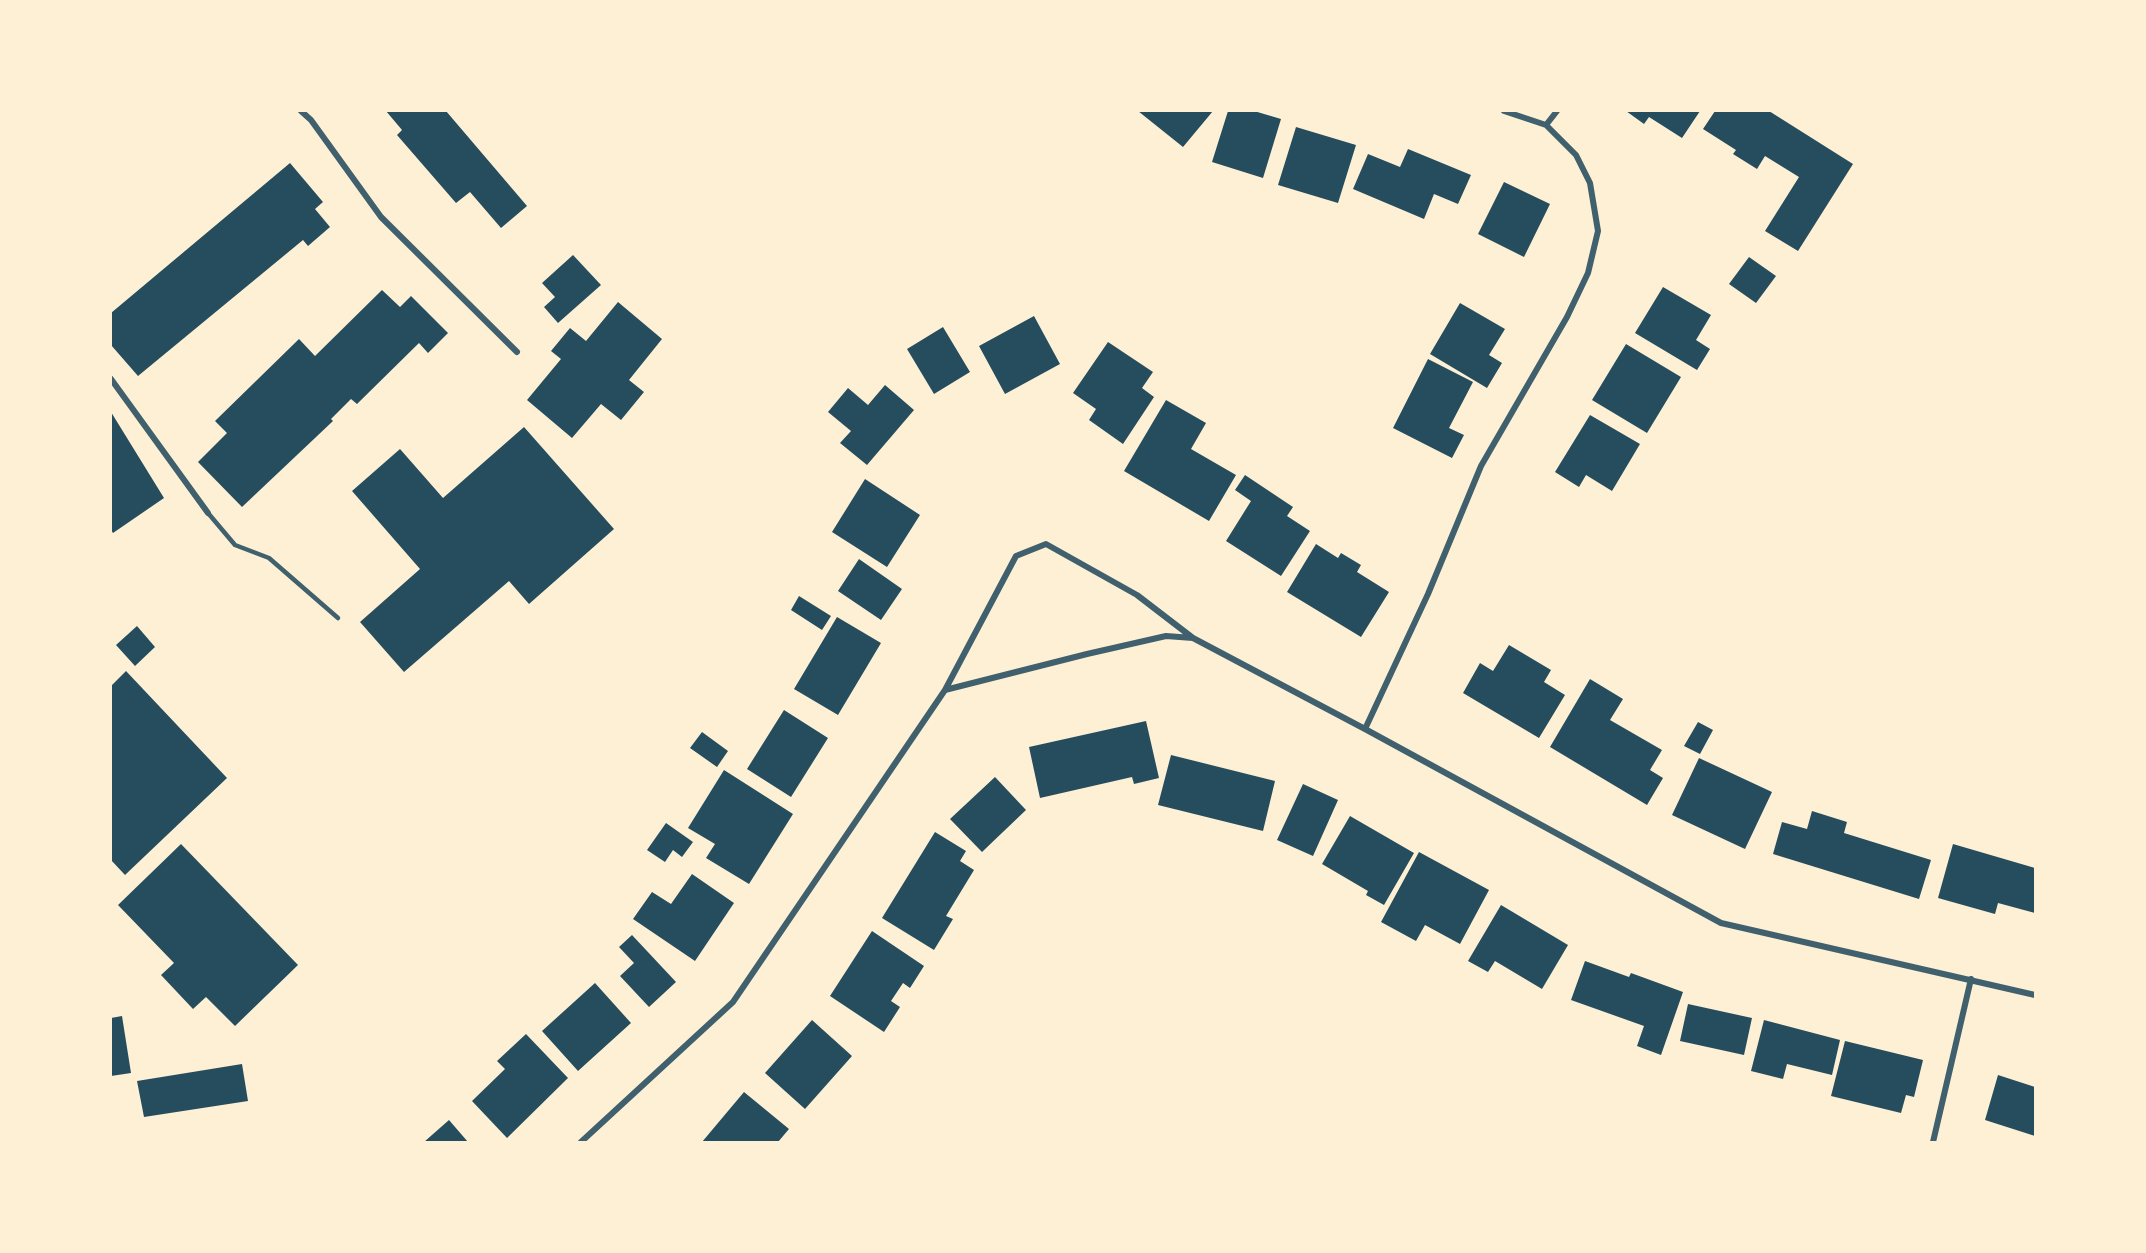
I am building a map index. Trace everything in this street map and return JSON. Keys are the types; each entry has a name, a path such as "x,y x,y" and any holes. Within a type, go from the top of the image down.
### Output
{"street":[{"path":"302,111 311,120 381,217 517,352"},
{"path":"1365,729 1428,594 1481,466 1567,317 1588,273 1598,231 1590,183 1576,155 1546,125 1504,111"},
{"path":"1546,125 1557,111"},
{"path":"111,379 208,513"},
{"path":"581,1142 732,1002 945,690 1016,556 1046,544 1137,595 1193,638 1721,923 2035,995"},
{"path":"945,690 1166,636 1193,638"},
{"path":"1933,1142 1971,979"}],"lane":[{"path":"208,513 236,545 268,558 338,618"}],"building":[{"path":"386,111 446,111 527,206 501,228 470,192 456,203 397,135 402,130"},
{"path":"1138,111 1213,111 1183,147"},
{"path":"1228,111 1254,111 1281,119 1263,178 1212,162"},
{"path":"1626,111 1700,111 1682,138 1649,117 1644,124"},
{"path":"1715,111 1769,111 1853,164 1798,251 1765,231 1799,177 1765,156 1757,169 1733,154 1736,150 1703,129"},
{"path":"1296,127 1356,145 1338,203 1278,185"},
{"path":"1408,149 1471,175 1458,204 1434,194 1424,219 1353,189 1368,154 1400,167"},
{"path":"290,163 323,202 315,209 330,227 308,246 303,240 138,376 111,345 111,313"},
{"path":"1504,182 1550,204 1524,257 1478,234"},
{"path":"573,255 601,285 558,323 544,307 555,297 542,283"},
{"path":"1749,257 1776,276 1756,303 1729,284"},
{"path":"1663,287 1711,315 1696,340 1710,349 1697,370 1635,333"},
{"path":"382,290 400,307 411,296 448,333 428,353 419,343 357,404 351,399 331,419 333,421 242,507 198,462 227,433 215,421 299,339 315,356"},
{"path":"618,302 662,339 629,380 644,392 621,420 601,404 572,438 527,400 561,359 551,351 570,328 586,341"},
{"path":"1460,303 1505,329 1489,355 1502,363 1487,388 1430,354"},
{"path":"1034,316 1060,364 1005,394 979,346"},
{"path":"943,327 970,372 934,394 907,349"},
{"path":"1108,342 1153,372 1142,388 1154,397 1123,444 1089,420 1096,409 1073,393"},
{"path":"1626,344 1681,377 1647,433 1592,400"},
{"path":"1428,359 1473,382 1449,428 1464,435 1452,458 1393,428"},
{"path":"885,385 914,410 867,465 840,443 851,431 828,412 848,388 868,405"},
{"path":"1166,400 1206,423 1191,449 1236,475 1209,521 1124,471"},
{"path":"111,412 164,498 113,533 111,530"},
{"path":"1590,415 1640,444 1612,491 1586,475 1579,487 1555,472"},
{"path":"524,427 614,529 529,604 509,581 404,672 360,622 420,569 352,491 400,449 443,498"},
{"path":"1245,475 1293,507 1287,516 1310,531 1281,576 1226,541 1251,501 1235,490"},
{"path":"865,479 920,515 887,567 832,532"},
{"path":"1316,544 1338,558 1341,553 1361,565 1357,572 1389,592 1361,637 1287,592"},
{"path":"859,559 902,589 881,620 838,591"},
{"path":"799,596 831,616 822,630 791,610"},
{"path":"837,617 881,643 838,715 794,689"},
{"path":"137,626 155,647 135,666 116,645"},
{"path":"1509,645 1551,670 1544,682 1565,695 1539,738 1463,693 1480,663 1493,671"},
{"path":"126,671 227,778 125,875 111,860 111,686"},
{"path":"1590,679 1623,699 1610,720 1662,750 1650,770 1663,778 1647,805 1550,747"},
{"path":"784,710 828,738 791,797 747,769"},
{"path":"1146,721 1159,778 1134,784 1132,777 1040,798 1029,747"},
{"path":"1698,722 1713,730 1700,754 1684,746"},
{"path":"702,732 728,751 717,767 690,748"},
{"path":"1171,755 1275,781 1263,831 1158,805"},
{"path":"1699,758 1772,792 1745,849 1672,815"},
{"path":"724,770 793,814 749,884 706,858 715,844 688,828"},
{"path":"995,777 1026,810 982,852 950,819"},
{"path":"1303,784 1338,800 1313,856 1277,840"},
{"path":"1812,811 1847,822 1844,833 1931,860 1919,899 1773,854 1782,822 1807,829"},
{"path":"1350,816 1414,853 1384,905 1366,895 1368,891 1322,864"},
{"path":"666,823 693,842 682,857 673,850 665,862 647,850"},
{"path":"935,832 966,851 960,861 974,870 946,916 953,919 934,950 882,918"},
{"path":"181,844 298,965 235,1026 206,997 193,1009 161,975 174,963 118,905"},
{"path":"1953,844 2035,868 2035,913 1998,903 1995,914 1938,898"},
{"path":"1419,852 1489,890 1460,944 1425,925 1416,941 1381,922"},
{"path":"692,874 734,903 695,961 633,919 652,892 671,904"},
{"path":"1501,905 1568,945 1542,989 1495,961 1488,972 1468,961"},
{"path":"872,931 924,966 910,988 903,983 891,1001 900,1007 884,1032 830,996"},
{"path":"632,935 676,982 649,1007 620,976 634,963 619,947"},
{"path":"1585,961 1629,977 1631,973 1683,992 1661,1055 1637,1046 1644,1026 1571,1000"},
{"path":"595,983 631,1023 578,1071 542,1031"},
{"path":"1688,1004 1752,1018 1744,1055 1680,1041"},
{"path":"122,1016 131,1073 111,1076 111,1018"},
{"path":"812,1020 852,1056 805,1109 765,1073"},
{"path":"1764,1020 1840,1040 1832,1075 1787,1064 1783,1079 1751,1071"},
{"path":"526,1034 568,1078 507,1138 472,1101 505,1069 497,1061"},
{"path":"1845,1041 1923,1060 1914,1097 1906,1095 1901,1113 1831,1096"},
{"path":"242,1064 248,1101 144,1117 137,1081"},
{"path":"1998,1075 2035,1087 2035,1136 1985,1120"},
{"path":"744,1092 789,1129 778,1142 702,1142"},
{"path":"449,1120 468,1142 424,1142"}]}
